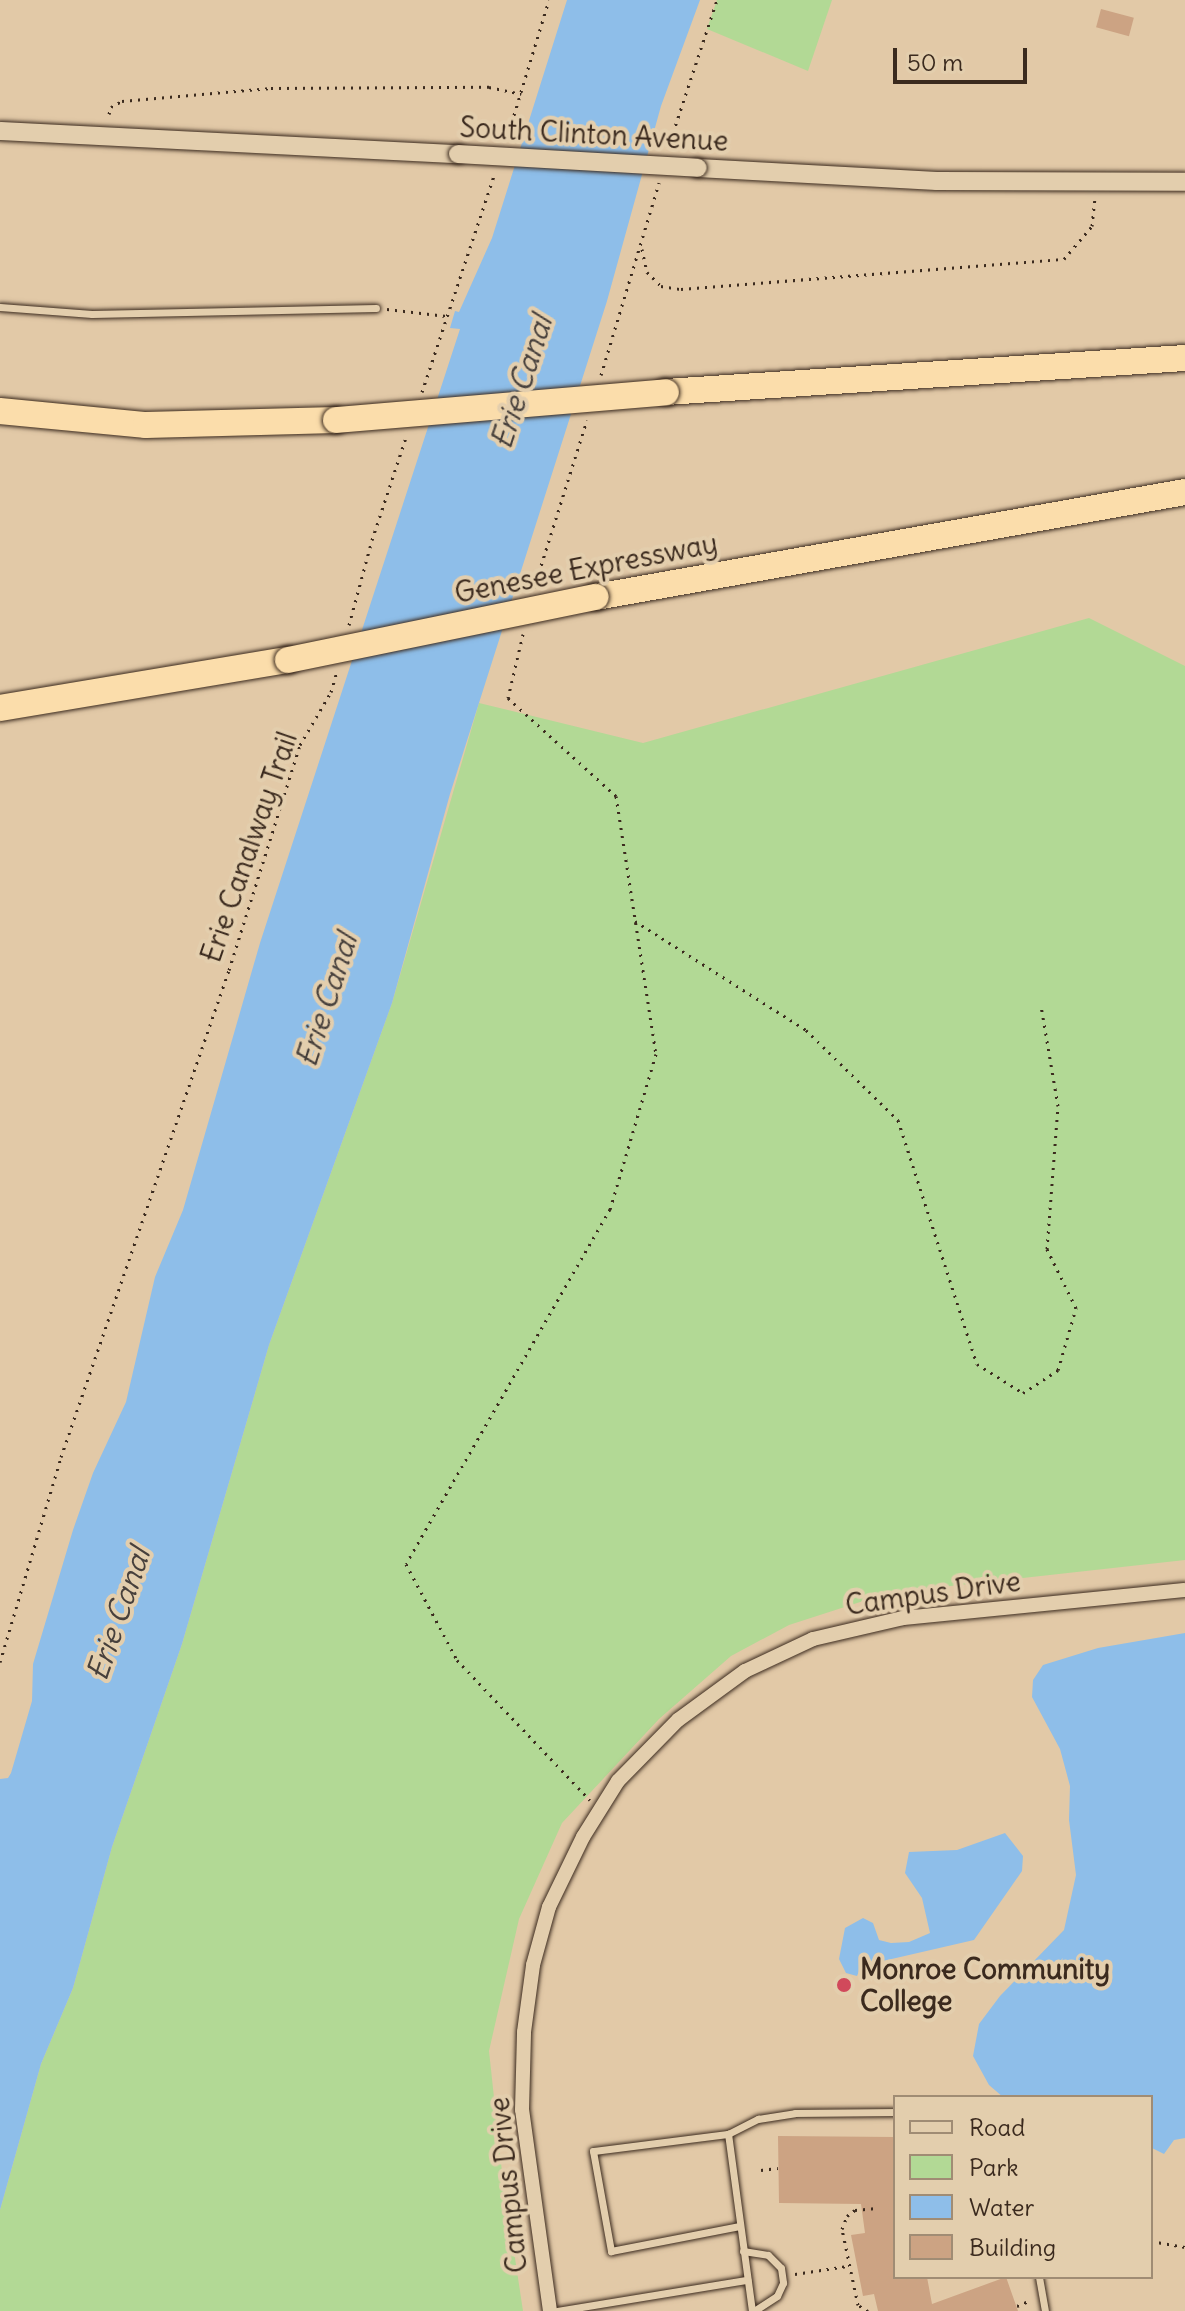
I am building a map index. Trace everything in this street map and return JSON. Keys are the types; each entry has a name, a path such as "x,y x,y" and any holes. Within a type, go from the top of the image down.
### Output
{"highway":[{"path":"0,411 146,425 336,420 666,392 1185,358"},
{"name":"Genesee Expressway","path":"0,708 288,660 596,597 1185,492"}],"street":[{"name":"South Clinton Avenue","path":"0,131 937,181 1185,182"},
{"name":"Campus Drive","path":"550,2311 522,2110 524,2032 533,1965 549,1907 599,1810 618,1781 678,1720 745,1671 813,1639 903,1618 1185,1590"}],"lane":[{"path":"0,307 92,314 376,308"},
{"path":"740,2226 611,2251 593,2151 728,2134 758,2119 795,2113 893,2112"},
{"path":"728,2134 743,2251 747,2280 753,2311 777,2296 783,2283 781,2268 768,2255 743,2251"},
{"path":"1039,2279 1045,2311"},
{"path":"557,2311 747,2280"}],"path":[{"path":"506,138 549,0"},
{"path":"667,153 717,0"},
{"path":"109,114 111,107 122,101 271,88 489,87 521,94"},
{"path":"417,406 497,168"},
{"path":"599,381 642,248 660,180"},
{"path":"642,248 647,272 661,286 681,289 1064,259 1092,226 1097,182"},
{"path":"376,308 447,316"},
{"path":"531,601 590,411"},
{"path":"347,631 372,540 407,435"},
{"path":"524,628 508,698 616,796 656,1054 610,1209 406,1564 457,1660 599,1810"},
{"name":"Erie Canalway Trail","path":"0,1662 61,1457 229,970 300,745 331,692 339,661"},
{"path":"635,921 806,1030 898,1120 977,1364 1023,1393 1058,1370 1076,1308 1047,1249 1058,1106 1041,1005"},
{"path":"761,2170 778,2168"},
{"path":"868,2311 858,2305 842,2229 847,2216 855,2210 877,2208"},
{"path":"1153,2241 1185,2247"},
{"path":"795,2274 848,2266"}],"green space":[{"path":"717,0 832,0 808,71 707,29"},
{"path":"1089,618 1185,666 1185,1560 888,1593 789,1625 731,1656 659,1719 562,1823 519,1919 489,2051 502,2172 523,2311 0,2311 0,2210 41,2064 73,1988 112,1847 182,1644 269,1345 392,1003 479,703 643,743"}],"water":[{"name":"Erie Canal","path":"567,0 700,0 661,106 607,301 450,794 392,1003 269,1345 182,1644 112,1847 73,1988 41,2064 0,2210 0,1779 8,1778 11,1773 32,1701 33,1664 73,1530 93,1473 126,1402 155,1277 183,1210 260,943 460,329 450,328 455,311 459,312 492,238"},
{"path":"1185,1633 1185,2138 1174,2140 1164,2154 1153,2148 1153,2095 1001,2095 989,2085 973,2056 979,2024 1000,1996 1064,1930 1076,1875 1069,1820 1070,1786 1060,1749 1032,1697 1033,1680 1043,1665 1098,1648"},
{"path":"1005,1833 1023,1856 1022,1871 974,1940 883,1961 860,1969 857,1976 846,1973 839,1959 845,1928 863,1918 873,1923 879,1940 891,1943 909,1942 930,1933 922,1898 905,1873 909,1852 957,1850"}],"building":[{"path":"1101,9 1134,18 1129,36 1096,27"},
{"path":"778,2136 893,2137 893,2279 927,2279 932,2304 1007,2279 1018,2311 878,2311 874,2294 863,2296 851,2235 865,2233 861,2204 779,2203"}],"place":[{"name":"Monroe Community College","path":"844,1985"}]}
